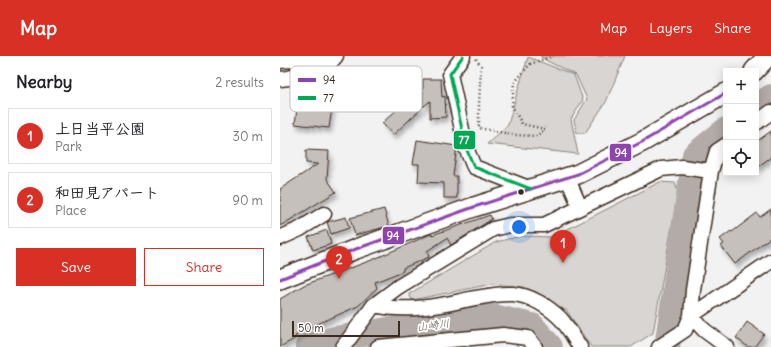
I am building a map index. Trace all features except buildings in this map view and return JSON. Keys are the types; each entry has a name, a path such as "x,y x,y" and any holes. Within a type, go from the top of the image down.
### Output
{"main road":[{"path":"757,68 768,56"},
{"path":"280,279 356,249 453,214 578,174 642,142 723,95"}],"street":[{"path":"280,61 335,56"},
{"path":"327,66 335,56"},
{"path":"463,56 450,74 466,148 474,167 531,189"},
{"path":"280,79 290,78"},
{"path":"759,121 771,112"},
{"path":"659,347 685,330 692,316 693,290 711,171 717,151 723,147"},
{"path":"343,347 374,305 398,287 493,229 510,224 544,224 661,169 682,167 711,171"},
{"path":"567,177 580,207"},
{"path":"280,238 300,229 324,214"},
{"path":"692,316 771,261"},
{"path":"374,305 389,308 413,309 459,302 495,294 514,294 532,299 550,310 561,319 580,347"},
{"path":"692,316 704,330 726,346"},
{"path":"378,347 503,335 528,338 536,347"}],"path":[{"path":"474,56 481,66 479,128 515,135 537,136 545,129 522,124 512,106 514,83 530,64 553,56"}],"shaded area":[{"path":"540,56 625,56 606,102 585,133 577,133 574,120 587,99 576,75"},
{"path":"528,57 574,75 583,100 571,119 578,154 487,144 508,125"},
{"path":"660,182 675,183 678,192 653,333 631,347 591,347 567,311 524,287 492,284 412,300 409,294 496,242 521,236 552,237"}],"waterway":[{"name":"山崎川","path":"759,106 771,97"},
{"name":"山崎川","path":"667,347 695,155 723,132"},
{"name":"山崎川","path":"308,347 335,339 417,325 493,317 532,326 550,347"}],"transit line":[{"name":"77","path":"463,56 450,74 466,148 474,167 531,189"},
{"name":"94","path":"280,279 356,249 474,207 578,174 642,142 723,95"}],"place":[{"name":"上日当平公園","path":"563,263"},
{"name":"和田見アパート","path":"339,279"}]}
